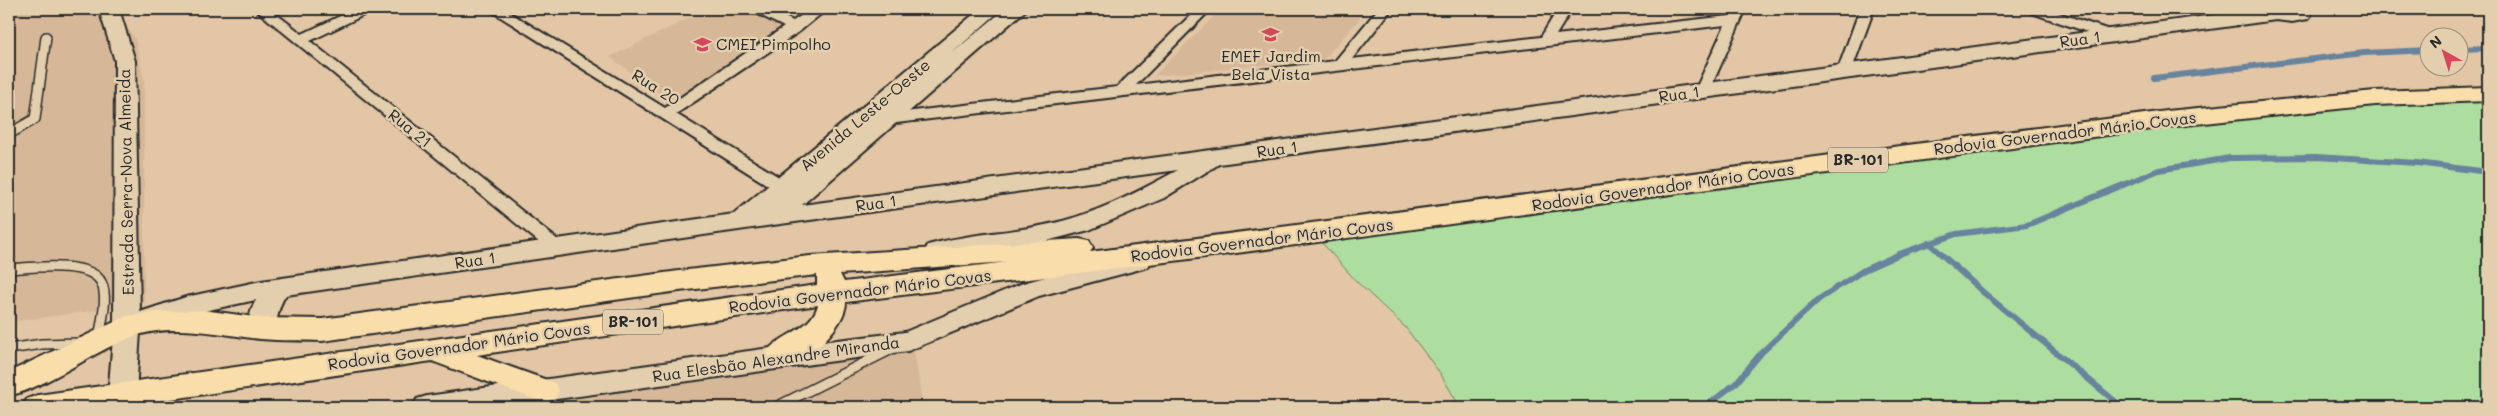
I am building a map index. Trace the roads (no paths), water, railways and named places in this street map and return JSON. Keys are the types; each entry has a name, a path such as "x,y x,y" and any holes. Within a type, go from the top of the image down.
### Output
{"main road":[{"name":"Rodovia Governador Mário Covas","path":"38,407 126,403 432,350 834,293 1229,245 2166,119 2375,98 2488,94"},
{"path":"9,385 127,327 177,320 203,320 262,328 322,330 670,282 810,266 1063,248 1229,245"},
{"path":"778,357 808,339 830,318 834,293 829,277 810,266"},
{"path":"432,350 542,399"}],"street":[{"name":"Estrada Serra-Nova Almeida","path":"109,9 125,61 127,327"},
{"name":"Rua 21","path":"262,9 557,248"},
{"path":"301,40 365,9"},
{"name":"Rua 20","path":"495,9 789,191"},
{"path":"759,9 795,28"},
{"path":"666,114 795,28 820,9"},
{"name":"Avenida Leste-Oeste","path":"878,116 992,9"},
{"name":"Avenida Leste-Oeste","path":"740,222 789,191 878,116 1017,9"},
{"path":"1121,92 1204,9"},
{"path":"1339,66 1385,9"},
{"path":"1546,40 1565,9"},
{"path":"1844,72 1867,9"},
{"path":"2034,9 2110,35"},
{"path":"2269,10 2292,17 2300,15 2304,9"},
{"name":"Rua 1","path":"127,327 157,315 225,296 279,287 773,217 2110,35 2269,10"},
{"path":"878,116 1121,92 1546,40 1736,14"},
{"path":"1702,91 1736,14"},
{"path":"882,261 1069,228 1102,217 1154,194 1219,156"},
{"name":"Avenida Leste-Oeste","path":"773,217 789,191"},
{"name":"Rua Elesbão Alexandre Miranda","path":"427,407 542,399 778,357 908,341 1032,289 1172,252"},
{"path":"262,328 262,315 266,302 279,287"},
{"path":"126,403 127,327"}],"lane":[{"path":"9,134 35,119 46,37"},
{"path":"9,269 80,268 95,274 101,282 103,316 98,342 42,344 9,349"},
{"path":"776,407 908,341"}],"waterway":[{"path":"2470,49 2488,48"},
{"path":"2154,78 2364,53 2420,50"},
{"path":"1929,243 1956,234 2027,225 2159,170 2230,158 2316,157 2417,163 2488,172"},
{"path":"1705,407 1736,383 1762,352 1819,299 1864,270 1929,243"},
{"path":"1929,243 1984,293 2122,407"}],"place":[{"name":"EMEF Jardim Bela Vista","path":"1271,34"},
{"name":"CMEI Pimpolho","path":"702,44"}]}
